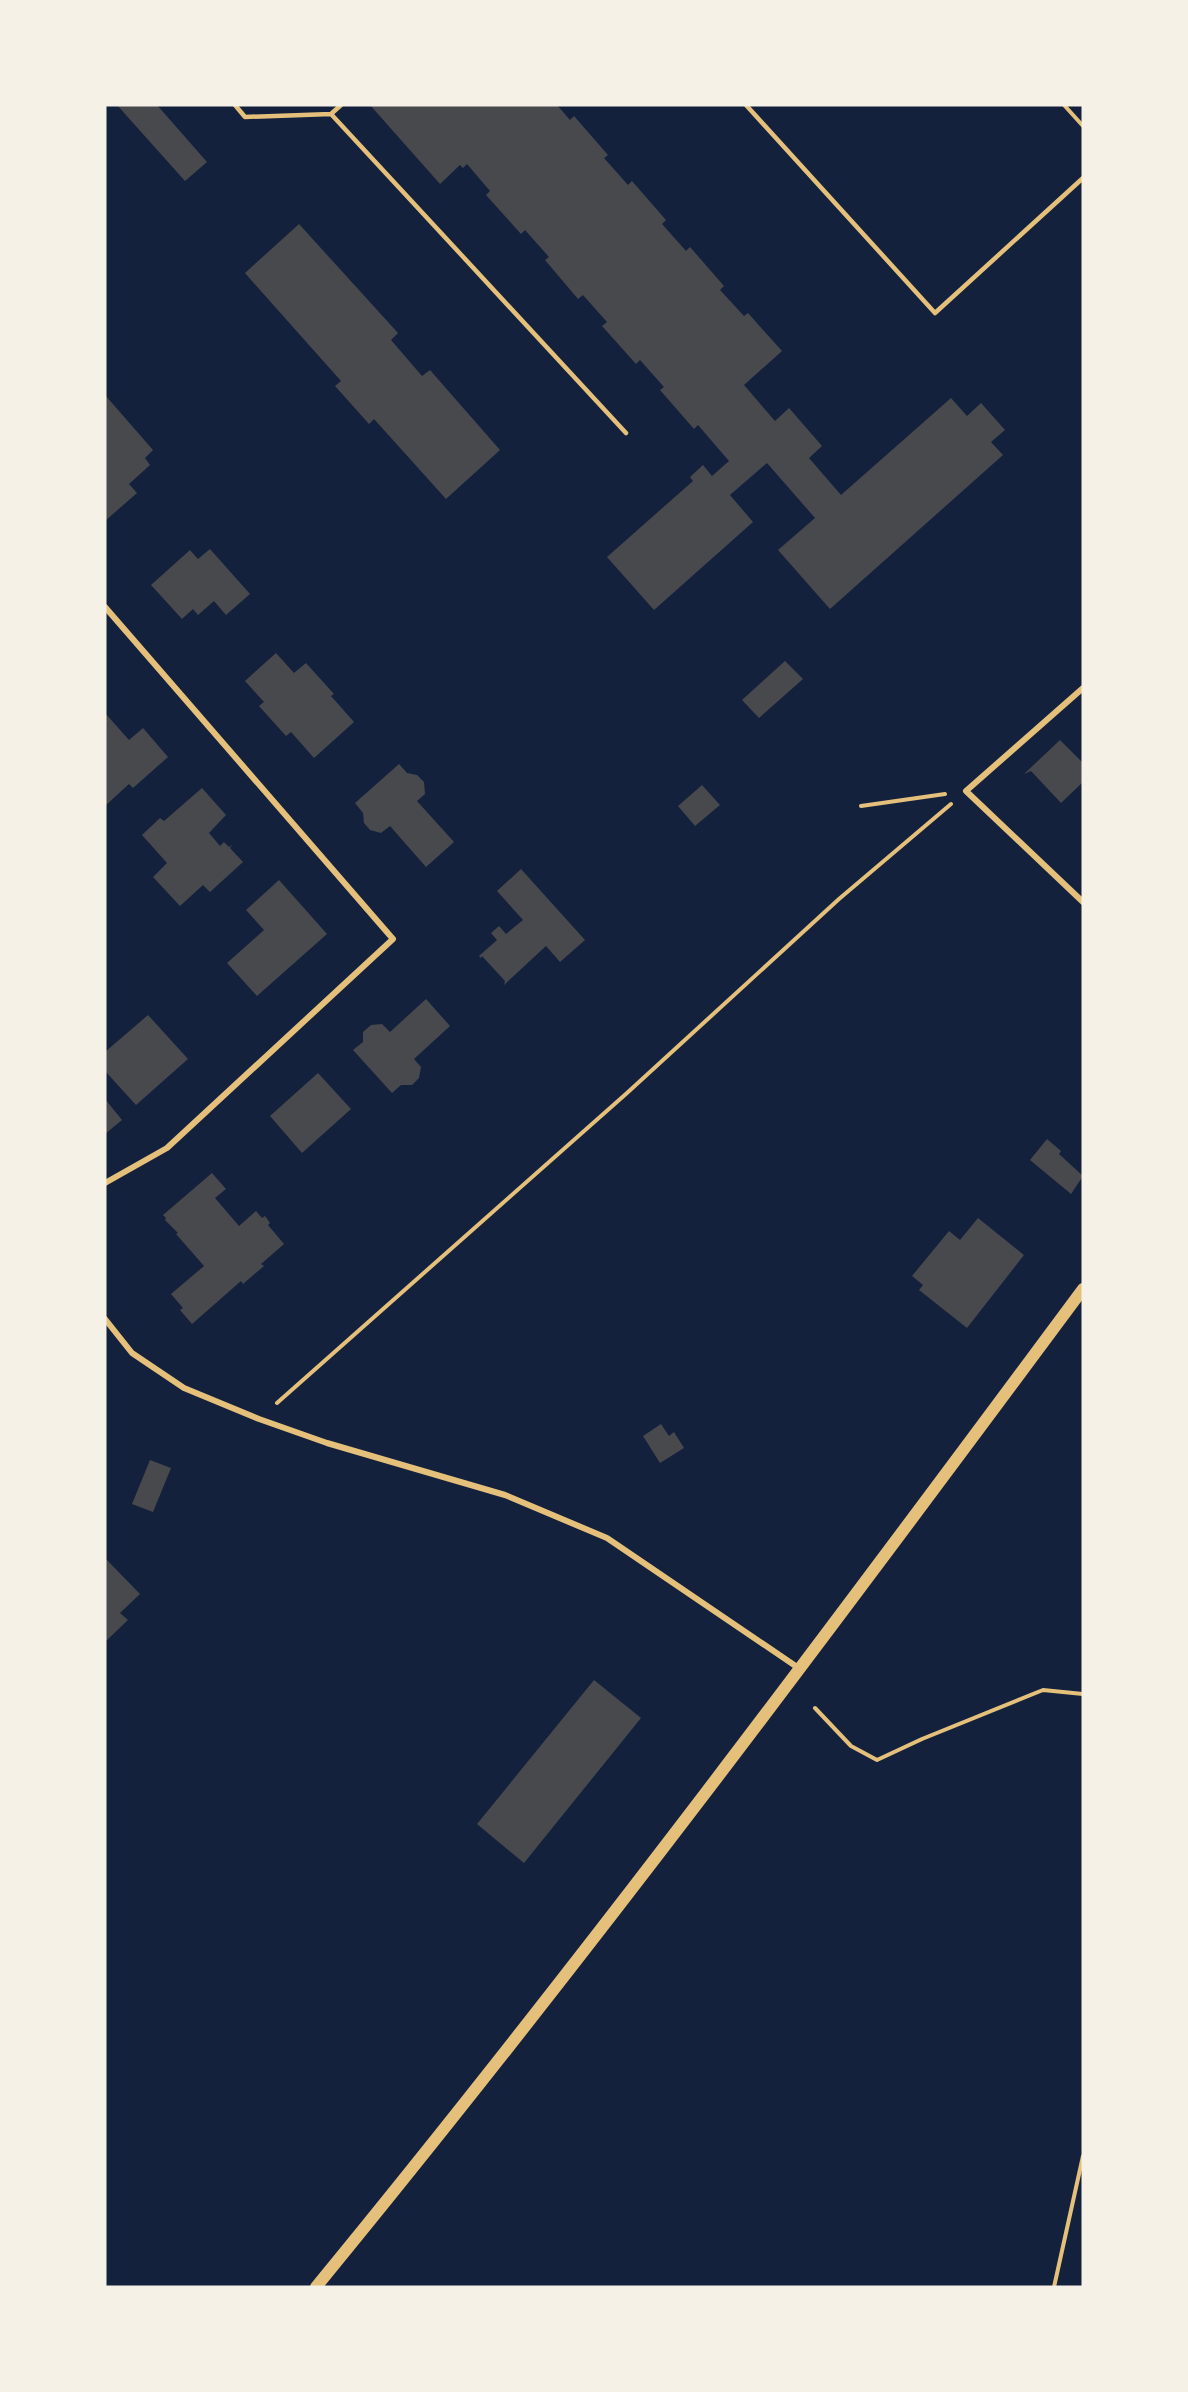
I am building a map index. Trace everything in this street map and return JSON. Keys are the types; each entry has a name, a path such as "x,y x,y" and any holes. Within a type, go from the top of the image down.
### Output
{"main road":[{"path":"316,2287 428,2150 800,1670 1083,1289"}],"street":[{"path":"105,607 393,939 167,1148 105,1183"},
{"path":"1083,688 966,791 1083,902"},
{"path":"105,1319 132,1353 184,1388 259,1419 327,1443 505,1495 606,1538 800,1670"}],"lane":[{"path":"234,105 245,117 331,114 341,105"},
{"path":"746,105 935,313 1083,178"},
{"path":"331,114 626,433"}],"path":[{"path":"1064,105 1083,126"},
{"path":"861,806 966,791"},
{"path":"259,1419 619,1101 840,899 966,791"},
{"path":"815,1708 851,1746 877,1760 922,1739 1043,1690 1083,1694"},
{"path":"1054,2287 1083,2156"}],"building":[{"path":"117,105 157,105 207,162 185,181"},
{"path":"370,105 557,105 570,120 574,116 608,155 604,158 628,185 632,181 666,220 662,224 686,251 690,247 724,286 720,290 744,316 748,313 782,351 744,385 775,421 789,408 822,446 809,458 841,495 951,398 967,416 981,403 1005,430 991,442 1003,455 830,609 778,550 815,518 767,463 730,495 753,522 654,610 607,557 693,481 690,477 703,465 712,476 729,461 698,425 694,429 660,390 664,387 640,360 636,364 602,326 607,322 583,295 578,299 545,260 549,257 525,230 521,234 486,195 490,191 467,164 463,168 460,165 440,184"},
{"path":"299,224 398,333 391,340 422,376 430,370 500,450 446,499 374,419 369,424 335,386 341,381 245,273"},
{"path":"105,395 153,450 145,458 150,465 129,484 137,493 105,521"},
{"path":"210,549 250,594 226,615 214,601 198,615 193,609 182,619 151,585 190,550 198,559"},
{"path":"276,653 294,673 306,663 334,694 331,696 354,722 314,758 291,732 286,736 259,706 264,702 245,681"},
{"path":"785,661 803,679 759,718 742,700"},
{"path":"105,713 129,740 143,728 168,757 133,788 129,784 105,806"},
{"path":"1060,740 1083,761 1083,782 1061,803 1031,771 1024,774"},
{"path":"399,764 407,773 417,775 424,782 425,794 417,801 454,842 426,867 390,826 381,833 370,830 364,823 363,813 355,803"},
{"path":"702,785 720,805 695,826 678,806"},
{"path":"202,788 226,815 209,833 220,846 224,842 229,847 232,845 230,848 243,862 210,892 203,885 180,906 153,877 167,863 142,835 160,818 164,821"},
{"path":"521,869 585,940 560,962 546,946 504,985 505,981 482,956 481,958 479,956 497,940 491,933 499,926 506,934 523,920 497,891"},
{"path":"279,880 327,934 257,996 227,963 264,930 246,910"},
{"path":"426,999 450,1026 414,1059 421,1067 419,1078 412,1085 401,1085 392,1093 353,1050 363,1042 363,1032 371,1025 382,1024 390,1032"},
{"path":"148,1015 188,1059 136,1105 105,1071 105,1052"},
{"path":"318,1073 351,1109 302,1153 270,1116"},
{"path":"105,1099 122,1120 105,1134"},
{"path":"1047,1139 1061,1151 1059,1154 1083,1176 1071,1194 1030,1160"},
{"path":"212,1173 226,1189 215,1198 239,1226 256,1211 262,1218 265,1216 270,1223 268,1225 284,1244 261,1264 264,1266 243,1284 241,1281 192,1324 180,1310 183,1308 171,1294 204,1266 163,1215"},
{"path":"978,1218 1024,1255 967,1328 919,1290 923,1285 912,1276 949,1231 960,1240"},
{"path":"661,1424 669,1436 674,1432 684,1448 660,1463 643,1436"},
{"path":"150,1460 171,1468 153,1512 132,1504"},
{"path":"105,1558 140,1594 120,1613 128,1620 105,1642"},
{"path":"594,1680 641,1718 524,1863 477,1824"}]}
